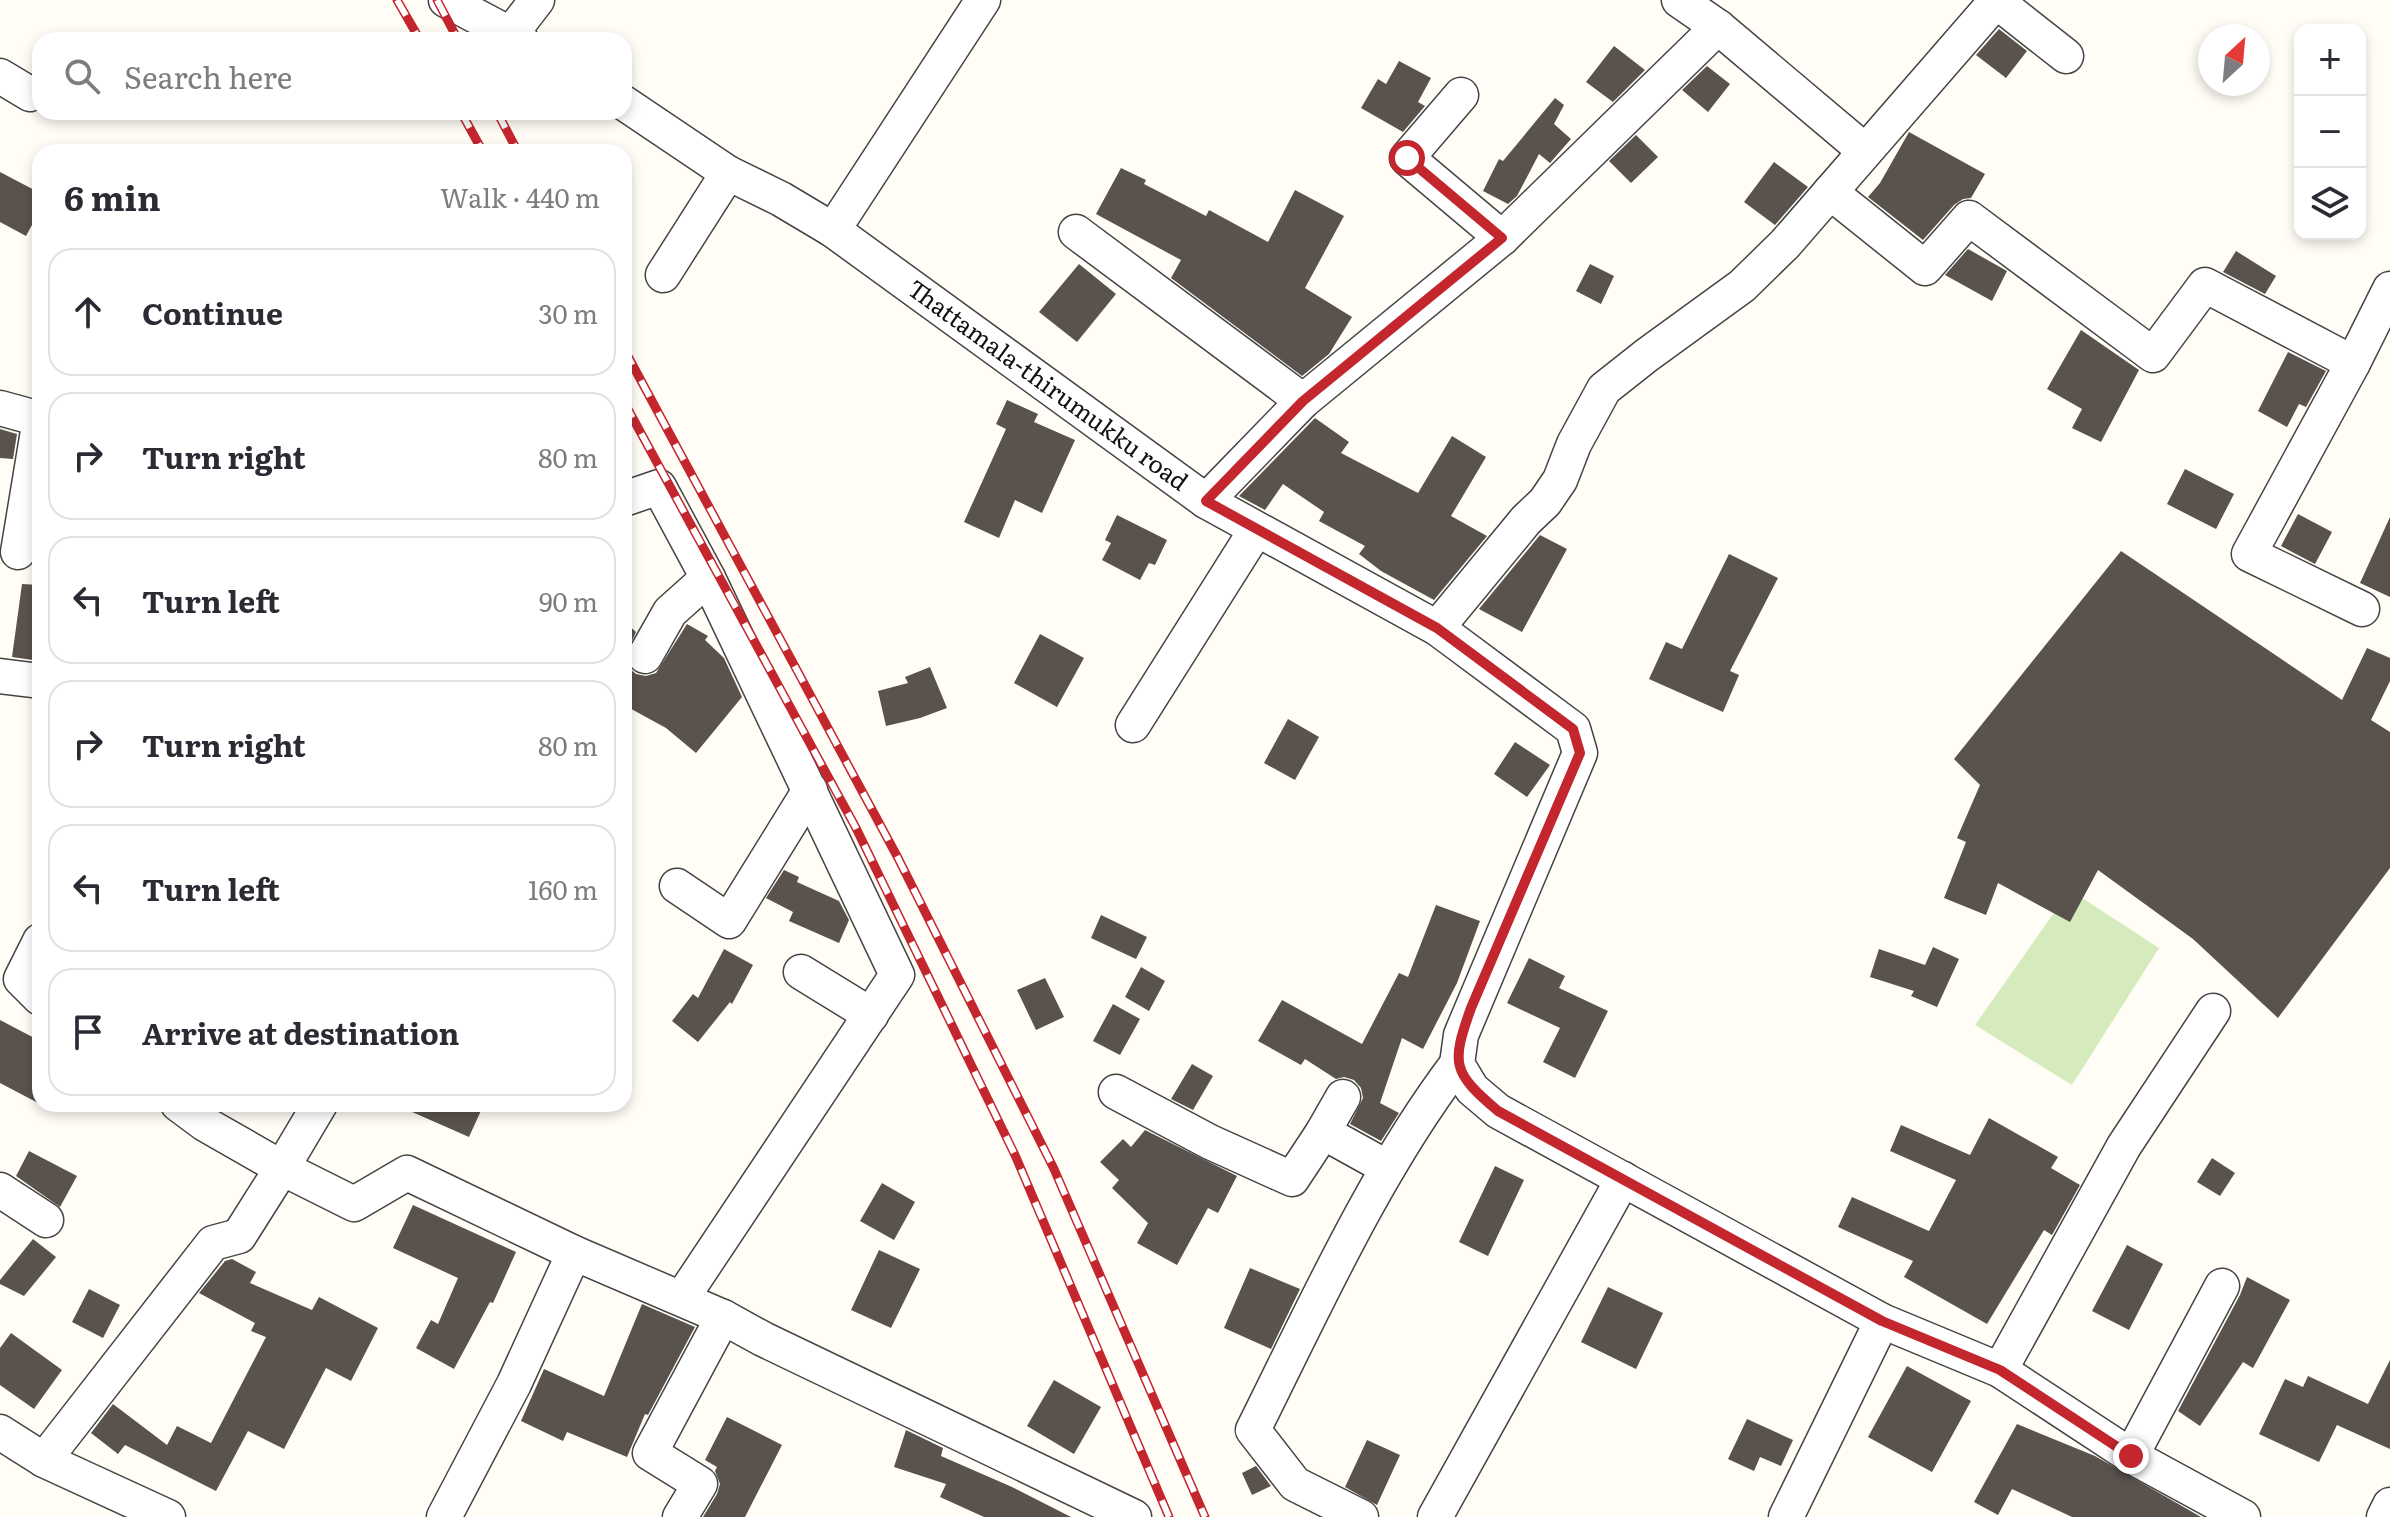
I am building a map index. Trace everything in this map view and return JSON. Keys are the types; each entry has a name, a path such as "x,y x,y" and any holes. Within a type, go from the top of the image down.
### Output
{"street":[{"path":"446,0 507,32"},
{"path":"518,32 520,22 537,0"},
{"path":"833,230 983,0"},
{"path":"1679,0 1718,27 1865,151"},
{"path":"1437,628 1526,520 1545,502 1560,480 1574,444 1604,389 1742,286 1785,244 1997,0 2066,56"},
{"path":"1206,501 1303,401 1502,238 1718,27"},
{"path":"0,76 30,94"},
{"path":"1461,95 1407,158 1502,238"},
{"name":"Thattamala-thirumukku road","path":"632,108 728,173 781,199 833,230 1206,501 1437,628 1573,729 1580,753 1471,1008 1461,1035 1457,1064"},
{"path":"663,275 728,173"},
{"path":"1830,192 1925,268 1969,218 2153,355 2205,285 2353,363"},
{"path":"1076,232 1303,401"},
{"path":"2362,609 2249,554 2390,289"},
{"path":"0,408 32,417"},
{"path":"18,552 32,467"},
{"path":"632,496 659,487 708,578 897,975 682,1298"},
{"path":"1133,725 1256,530"},
{"path":"645,656 670,612 708,578"},
{"path":"0,676 32,680"},
{"path":"677,886 729,921 810,790"},
{"path":"20,982 32,957"},
{"path":"801,972 871,1015"},
{"path":"2000,1370 2124,1146 2213,1011"},
{"path":"1361,1517 1295,1484 1253,1430 1388,1168 1430,1100 1457,1064 1472,1089 1498,1111 1882,1321 2000,1370 2131,1456 2243,1517"},
{"path":"1116,1092 1210,1142 1292,1179 1343,1097"},
{"path":"189,1112 282,1168 354,1204 407,1173 574,1253 723,1317 1134,1517"},
{"path":"44,1460 213,1243 239,1236 315,1112"},
{"path":"1323,1132 1388,1168"},
{"path":"1435,1517 1623,1179"},
{"path":"0,1190 46,1220"},
{"path":"444,1517 514,1384 574,1253"},
{"path":"2131,1456 2222,1286"},
{"path":"680,1517 700,1484 650,1453 723,1317"},
{"path":"1786,1517 1882,1321"},
{"path":"0,1432 44,1460 168,1517"},
{"path":"2384,1517 2390,1505"}],"green space":[{"path":"2070,890 2159,948 2072,1085 1975,1025"}],"building":[{"path":"1999,29 2027,51 2006,78 1976,55"},
{"path":"1614,46 1645,70 1613,102 1586,82"},
{"path":"1399,61 1431,78 1418,102 1425,106 1403,132 1361,108 1378,79 1386,84"},
{"path":"1707,66 1730,84 1708,112 1682,90"},
{"path":"1555,98 1564,105 1554,124 1571,139 1550,163 1539,154 1517,196 1508,204 1483,191 1499,159 1503,161"},
{"path":"1909,132 1985,174 1971,198 1954,205 1923,240 1868,197 1880,183"},
{"path":"1636,135 1658,157 1631,183 1609,161"},
{"path":"1774,162 1808,187 1775,225 1744,202"},
{"path":"1121,168 1146,180 1144,184 1206,216 1209,210 1268,242 1295,190 1344,216 1305,288 1352,317 1329,354 1302,376 1171,278 1181,260 1096,214"},
{"path":"0,172 32,189 32,225 26,236 0,222"},
{"path":"1968,249 2007,271 1992,301 1945,275"},
{"path":"2236,251 2276,276 2265,294 2223,272"},
{"path":"1079,264 1116,294 1077,342 1039,312"},
{"path":"1590,264 1614,276 1601,304 1576,291"},
{"path":"2081,330 2139,370 2101,442 2072,428 2082,409 2047,389"},
{"path":"2288,352 2326,371 2306,407 2299,404 2287,427 2258,411"},
{"path":"1007,400 1038,414 1034,422 1075,440 1042,513 1015,500 999,538 964,522 1006,429 996,424"},
{"path":"1315,418 1349,442 1341,453 1418,493 1452,436 1486,457 1451,516 1487,536 1434,600 1381,571 1359,554 1365,546 1319,521 1324,512 1283,484 1265,510 1239,496"},
{"path":"0,429 17,434 13,459 0,458"},
{"path":"2185,469 2234,494 2216,529 2167,504"},
{"path":"2298,514 2332,532 2315,564 2281,546"},
{"path":"1117,515 1167,540 1155,565 1149,563 1140,580 1102,560 1111,543 1105,540"},
{"path":"2390,517 2390,597 2360,583"},
{"path":"1540,535 1567,549 1522,632 1479,609"},
{"path":"2121,551 2342,700 2367,648 2390,658 2390,681 2371,720 2390,732 2390,868 2278,1018 2193,939 2098,870 2070,922 1998,883 1986,915 1944,898 1966,842 1957,838 1980,785 1954,759"},
{"path":"1729,554 1778,578 1730,671 1739,675 1723,712 1649,679 1666,642 1682,649"},
{"path":"22,584 32,585 32,660 12,657"},
{"path":"687,624 708,636 705,640 724,658 742,697 696,753 666,728 632,709 632,670 646,676 656,673"},
{"path":"1040,634 1084,658 1057,707 1014,683"},
{"path":"930,667 947,708 886,726 878,691 908,683 905,677"},
{"path":"1288,719 1319,737 1295,780 1264,763"},
{"path":"1515,742 1550,765 1527,797 1494,774"},
{"path":"784,870 799,877 797,882 839,901 849,920 839,943 789,921 793,912 766,898"},
{"path":"1436,905 1480,921 1457,983 1423,1049 1402,1038 1380,1103 1399,1113 1381,1141 1350,1124 1363,1098 1361,1088 1354,1080 1344,1077 1336,1079 1305,1059 1301,1065 1258,1041 1282,1000 1362,1044 1399,973 1408,977"},
{"path":"1101,915 1147,937 1136,959 1091,938"},
{"path":"1933,947 1959,959 1937,1007 1911,996 1914,991 1870,977 1879,949 1925,965"},
{"path":"724,949 753,965 732,1004 730,1002 698,1042 672,1021 693,994 698,998"},
{"path":"1529,958 1565,976 1559,988 1608,1011 1575,1078 1543,1062 1560,1028 1507,1003"},
{"path":"1141,967 1165,981 1149,1011 1125,997"},
{"path":"1045,978 1064,1017 1036,1030 1017,990"},
{"path":"1113,1004 1140,1019 1120,1055 1093,1041"},
{"path":"0,1020 32,1037 32,1100 0,1083"},
{"path":"1192,1064 1213,1076 1193,1110 1171,1099"},
{"path":"412,1112 480,1112 469,1137"},
{"path":"1989,1118 2058,1157 2051,1168 2080,1185 2052,1235 2044,1230 1987,1324 1904,1277 1913,1261 1838,1227 1852,1197 1929,1231 1956,1180 1890,1151 1901,1125 1970,1155"},
{"path":"1145,1130 1237,1176 1218,1213 1208,1208 1177,1265 1137,1243 1148,1223 1112,1188 1119,1180 1100,1162 1123,1139 1131,1147"},
{"path":"29,1151 77,1176 60,1207 16,1176"},
{"path":"2212,1158 2235,1173 2220,1196 2197,1182"},
{"path":"1495,1166 1524,1180 1488,1256 1459,1242"},
{"path":"882,1183 915,1202 894,1240 860,1221"},
{"path":"413,1205 516,1252 493,1303 490,1302 454,1369 416,1348 431,1320 438,1324 458,1278 393,1248"},
{"path":"33,1239 56,1257 24,1296 0,1284 0,1280"},
{"path":"2127,1245 2163,1264 2129,1330 2092,1311"},
{"path":"879,1250 920,1269 891,1328 851,1310"},
{"path":"232,1259 256,1272 250,1283 312,1310 319,1297 378,1328 351,1381 326,1368 284,1449 248,1431 216,1491 125,1445 118,1454 91,1433 113,1404 167,1445 177,1426 211,1443 266,1337 251,1331 255,1323 199,1293 225,1261"},
{"path":"1250,1268 1300,1289 1271,1349 1224,1328"},
{"path":"2247,1277 2290,1300 2253,1368 2243,1362 2200,1426 2178,1411"},
{"path":"1608,1287 1663,1313 1636,1369 1581,1342"},
{"path":"89,1289 120,1305 103,1338 72,1322"},
{"path":"642,1304 695,1327 648,1415 645,1414 627,1457 567,1432 563,1441 521,1421 544,1369 604,1396"},
{"path":"11,1333 62,1370 34,1409 0,1385 0,1348"},
{"path":"2390,1360 2390,1449 2337,1425 2319,1462 2259,1434 2285,1379 2303,1387 2308,1376 2368,1404"},
{"path":"1907,1366 1971,1401 1932,1472 1868,1437"},
{"path":"1054,1380 1101,1407 1074,1454 1027,1426"},
{"path":"727,1417 782,1445 745,1517 703,1517 720,1484 715,1471 717,1467 705,1460"},
{"path":"1747,1419 1793,1440 1781,1466 1760,1457 1754,1471 1728,1459"},
{"path":"2017,1424 2095,1456 2201,1517 2072,1517 2012,1489 1998,1515 1974,1502"},
{"path":"906,1430 943,1448 941,1456 1071,1517 984,1517 940,1497 946,1484 894,1467"},
{"path":"1367,1440 1400,1455 1377,1505 1345,1487"},
{"path":"1256,1466 1271,1486 1252,1495 1242,1473"}],"railway":[{"path":"397,0 415,32"},
{"path":"437,0 454,32"},
{"path":"465,120 479,144"},
{"path":"501,120 514,144"},
{"path":"632,364 898,858 1054,1169 1205,1517"},
{"path":"632,417 856,828 1015,1155 1169,1517"}],"route":[{"path":"1407,158 1502,238 1303,401 1206,501 1437,628 1573,729 1580,753 1471,1008 1461,1035 1457,1064 1472,1089 1498,1111 1882,1321 2000,1370 2131,1456"}]}
